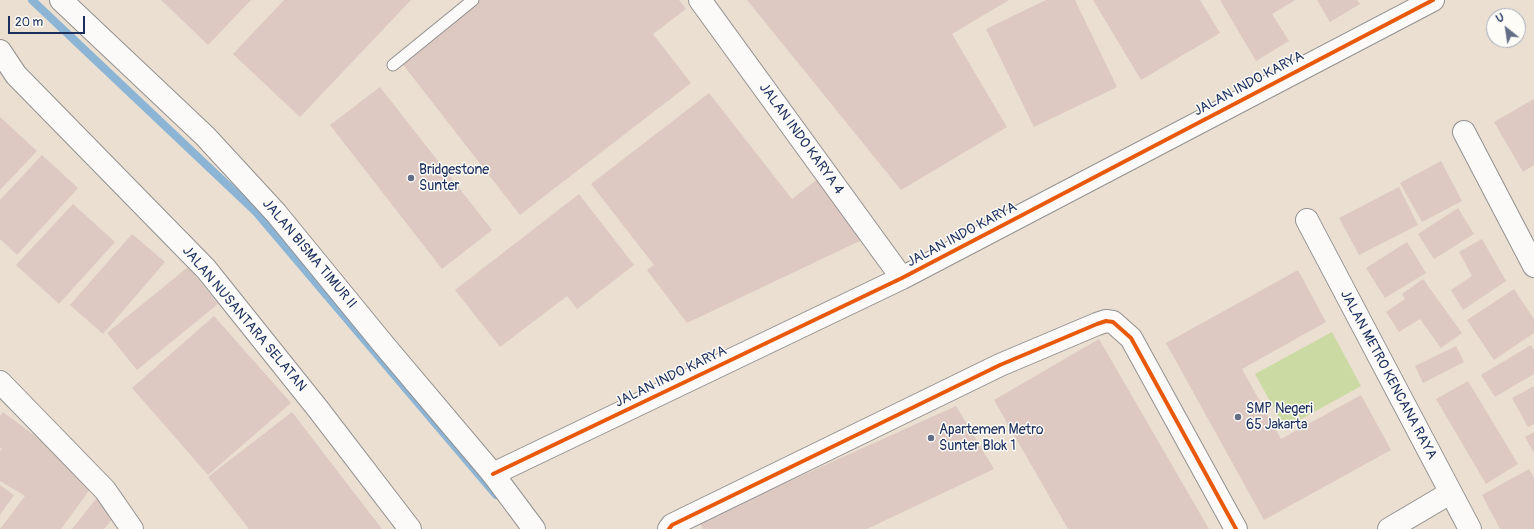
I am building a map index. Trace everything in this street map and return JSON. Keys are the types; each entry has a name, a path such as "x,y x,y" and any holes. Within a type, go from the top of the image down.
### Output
{"street":[{"name":"JALAN INDO KARYA 4","path":"700,0 902,278"},
{"name":"JALAN INDO KARYA","path":"493,474 902,278 1433,0"},
{"name":"JALAN BISMA TIMUR II","path":"65,1 205,136 276,213 493,474 534,529"},
{"name":"JALAN NUSANTARA SELATAN","path":"0,50 16,75 206,269 318,409 410,529"},
{"path":"1464,132 1534,266"},
{"name":"JALAN METRO KENCANA RAYA","path":"1307,220 1470,529"},
{"path":"669,529 672,526 1000,366 1106,321 1113,322 1131,338 1236,529"},
{"path":"0,382 105,490 132,529"},
{"path":"1389,529 1450,493"}],"lane":[{"path":"393,65 473,0"}],"green space":[{"path":"1332,332 1361,386 1285,428 1255,374"}],"building":[{"path":"161,0 251,0 208,45"},
{"path":"284,0 411,0 300,117 233,54"},
{"path":"481,0 679,0 686,9 653,34 691,83 520,215 401,62"},
{"path":"747,0 1009,0 952,34 1007,127 901,190"},
{"path":"1046,0 1075,0 1117,87 1034,127 986,29"},
{"path":"1093,0 1200,0 1220,33 1141,80"},
{"path":"1220,0 1295,0 1272,14 1289,41 1256,61"},
{"path":"1317,0 1357,0 1360,4 1330,22"},
{"name":"Bridgestone Sunter","path":"380,87 492,230 442,269 330,125"},
{"path":"709,93 792,199 819,178 866,238 687,323 647,270 654,265 591,184"},
{"path":"1534,99 1534,165 1523,172 1494,122"},
{"path":"0,117 37,151 0,190"},
{"path":"42,155 78,188 17,255 0,239 0,200"},
{"path":"1441,161 1462,201 1422,222 1400,183"},
{"path":"1399,187 1418,225 1359,255 1339,218"},
{"path":"579,194 634,265 577,309 567,296 500,347 455,290"},
{"path":"73,204 115,242 59,304 16,265"},
{"path":"1458,208 1474,234 1434,259 1418,234"},
{"path":"132,234 165,262 103,334 70,305"},
{"path":"1482,239 1506,281 1463,310 1451,290 1472,276 1459,252"},
{"path":"1407,242 1426,273 1385,298 1366,268"},
{"path":"188,267 218,304 137,370 107,333"},
{"name":"SMP Negeri 65 Jakarta","path":"1298,270 1326,322 1242,369 1281,439 1361,395 1391,450 1264,520 1166,343"},
{"path":"1423,279 1462,333 1441,348 1420,319 1399,332 1386,312 1405,299 1402,294"},
{"path":"1514,289 1534,319 1534,333 1494,360 1467,320"},
{"path":"214,316 291,403 208,475 132,388"},
{"path":"1099,339 1209,529 1068,529 994,400"},
{"path":"1531,345 1534,350 1534,374 1495,397 1481,375"},
{"path":"1456,346 1464,362 1423,383 1415,366"},
{"path":"1468,381 1518,464 1486,484 1436,399"},
{"path":"1534,386 1534,424 1528,427 1512,398"},
{"name":"Apartemen Metro Sunter Blok 1","path":"956,406 994,469 867,529 703,529 699,522"},
{"path":"3,412 96,481 61,529 0,529 25,496 0,481 0,451 2,449 0,448 0,416"},
{"path":"292,412 382,529 249,529 208,477"},
{"path":"1534,432 1534,453 1525,437"},
{"path":"1529,469 1534,478 1534,529 1500,529 1482,495"},
{"path":"0,485 14,495 0,515"},
{"path":"99,495 119,511 104,529 72,529"}],"waterway":[{"path":"32,0 255,211 496,495"}],"cycle path":[{"path":"493,474 902,278 1433,0"},
{"path":"669,529 672,525 1000,365 1106,321 1113,322 1131,338 1236,529"}],"place":[{"name":"Bridgestone Sunter","path":"411,178"},
{"name":"SMP Negeri 65 Jakarta","path":"1238,417"},
{"name":"Apartemen Metro Sunter Blok 1","path":"931,438"}]}
